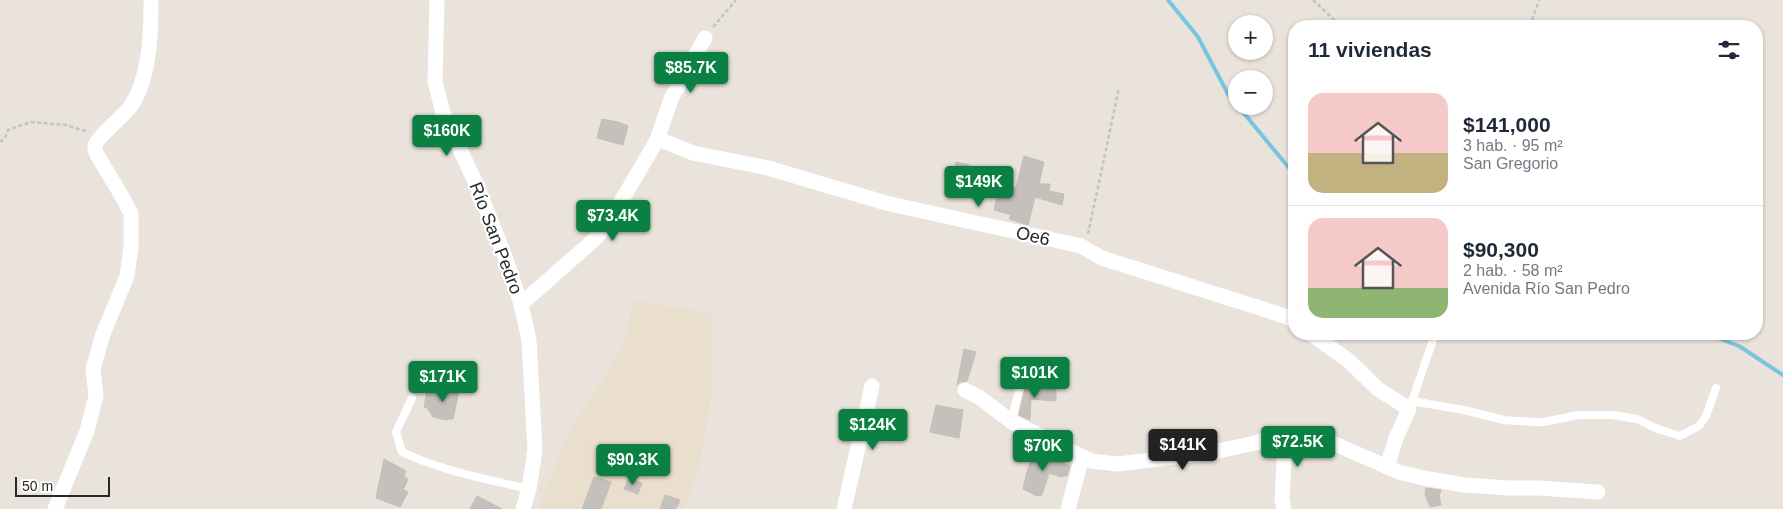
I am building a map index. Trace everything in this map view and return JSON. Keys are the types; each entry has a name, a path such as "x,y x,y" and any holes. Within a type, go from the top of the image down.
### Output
{"street":[{"path":"55,509 88,431 96,396 93,369 103,334 127,276 131,247 131,214 96,153 95,145 98,138 130,106 143,82 151,26 151,0"},
{"name":"Río San Pedro","path":"437,0 435,82 441,105 478,188 521,304 529,340 535,450 529,489 523,509"},
{"path":"521,304 596,238 608,224 657,140 671,99 704,38"},
{"name":"Oe6","path":"657,140 693,153 768,168 886,203 1084,248 1102,258 1288,318"},
{"path":"1320,340 1348,360 1378,389 1411,405 1396,438 1387,467"},
{"path":"844,509 872,386"},
{"path":"965,390 979,397 1012,422 1091,461 1118,464 1214,452 1255,443 1283,434 1328,441 1387,467 1423,478 1465,485 1598,492"},
{"path":"1283,434 1282,500 1284,509"},
{"path":"1068,509 1082,457"}],"lane":[{"path":"1433,340 1411,405 1464,410 1504,420 1532,422 1544,422 1578,415 1612,415 1637,419 1655,428 1680,436 1699,426 1706,416 1716,388"},
{"path":"1012,422 1025,367"},
{"path":"412,398 396,432 402,452 419,460 457,472 529,489"}],"path":[{"path":"704,38 736,0"},
{"path":"1313,0 1335,20"},
{"path":"1532,20 1539,0"},
{"path":"1084,248 1119,88"},
{"path":"0,142 5,138 8,130 30,122 66,125 83,132 104,134"}],"shaded area":[{"path":"634,300 712,313 712,391 701,457 685,509 538,509 569,433 624,345"}],"building":[{"path":"602,119 628,126 623,145 597,138"},
{"path":"1024,156 1044,162 1039,184 1050,184 1049,191 1064,194 1062,205 1035,197 1028,225 1009,219 1011,215 994,210 1000,184 1016,188"},
{"path":"956,162 969,165 964,188 950,186"},
{"path":"964,349 976,352 967,381 960,382 957,385"},
{"path":"1026,384 1032,385 1032,387 1056,390 1056,401 1031,399 1030,420 1019,415"},
{"path":"460,386 453,419 447,420 433,417 427,408 424,407 427,391 436,393 436,389 448,391 449,387"},
{"path":"936,405 963,410 959,438 930,432"},
{"path":"1036,449 1070,466 1067,476 1062,477 1049,473 1042,495 1037,496 1023,489 1028,468"},
{"path":"384,459 406,471 404,476 408,479 403,490 408,492 400,507 376,498"},
{"path":"594,477 611,482 601,509 582,509"},
{"path":"629,478 642,483 638,494 624,489"},
{"path":"1426,488 1441,490 1439,496 1441,505 1430,507 1425,494"},
{"path":"665,495 680,500 676,509 660,509"},
{"path":"477,496 502,509 470,509"}],"waterway":[{"path":"1168,0 1198,37 1228,94"},
{"path":"1245,115 1288,167"},
{"path":"1723,340 1739,346 1783,375"}]}
